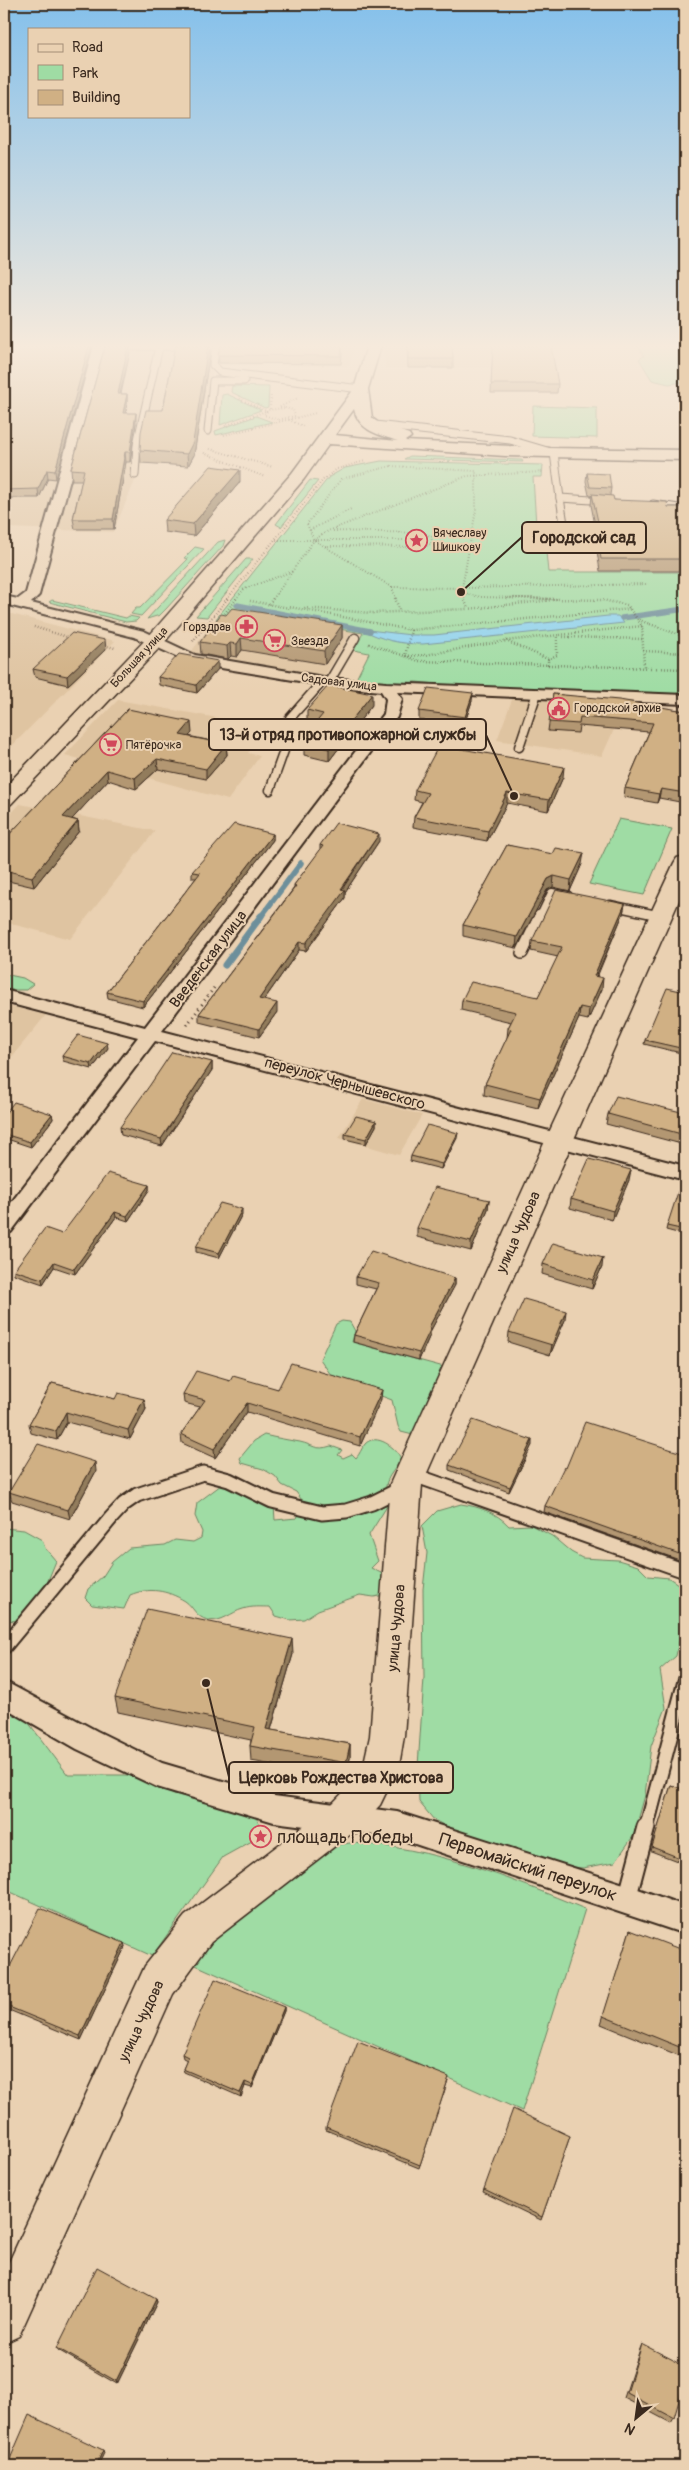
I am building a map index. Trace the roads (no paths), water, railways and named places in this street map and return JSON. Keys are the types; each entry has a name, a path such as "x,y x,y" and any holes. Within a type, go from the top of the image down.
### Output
{"main road":[{"name":"Большая улица","path":"4,800 155,641 309,461"},
{"path":"298,476 328,461"},
{"name":"улица Чудова","path":"4,2321 159,1980 198,1929 344,1817 367,1793 381,1766 387,1736 408,1480 559,1139 685,863"}],"street":[{"path":"20,604 32,595 69,461"},
{"name":"Садовая улица","path":"4,600 139,634 191,659 326,682 386,688 685,699"},
{"name":"Введенская улица","path":"4,1227 392,714 394,699 386,688"},
{"name":"переулок Чернышевского","path":"4,996 685,1173"},
{"name":"Первомайский переулок","path":"4,1694 87,1740 157,1774 274,1809 397,1825 627,1898 685,1920"}],"lane":[{"path":"134,475 135,461"},
{"path":"555,461 566,530 576,537 576,545"},
{"path":"560,498 618,502"},
{"path":"646,504 685,509"},
{"path":"270,790 291,731 290,718 326,682 355,638"},
{"path":"519,747 537,693"},
{"path":"522,953 552,893 579,899"},
{"path":"597,902 661,916"},
{"path":"4,1647 124,1504 153,1488 204,1473 229,1480 272,1501 322,1513 346,1511 364,1506 408,1480 685,1571"},
{"path":"627,1898 685,1681"}],"water":[{"path":"618,616 624,623 423,644 391,641 360,629 411,635 434,635"}],"waterway":[{"path":"237,605 370,631"},
{"path":"622,618 685,609"},
{"path":"260,918 301,863"},
{"path":"225,965 261,916"}],"place":[{"name":"Вячеславу Шишкову","path":"417,540"},
{"name":"Городской сад","path":"461,592"},
{"name":"Горздрав","path":"247,627"},
{"name":"Звезда","path":"275,641"},
{"name":"Городской архив","path":"558,708"},
{"name":"Пятёрочка","path":"110,745"},
{"name":"13-й отряд противопожарной службы","path":"514,796"},
{"name":"Церковь Рождества Христова","path":"206,1683"},
{"name":"площадь Победы","path":"261,1837"}]}
